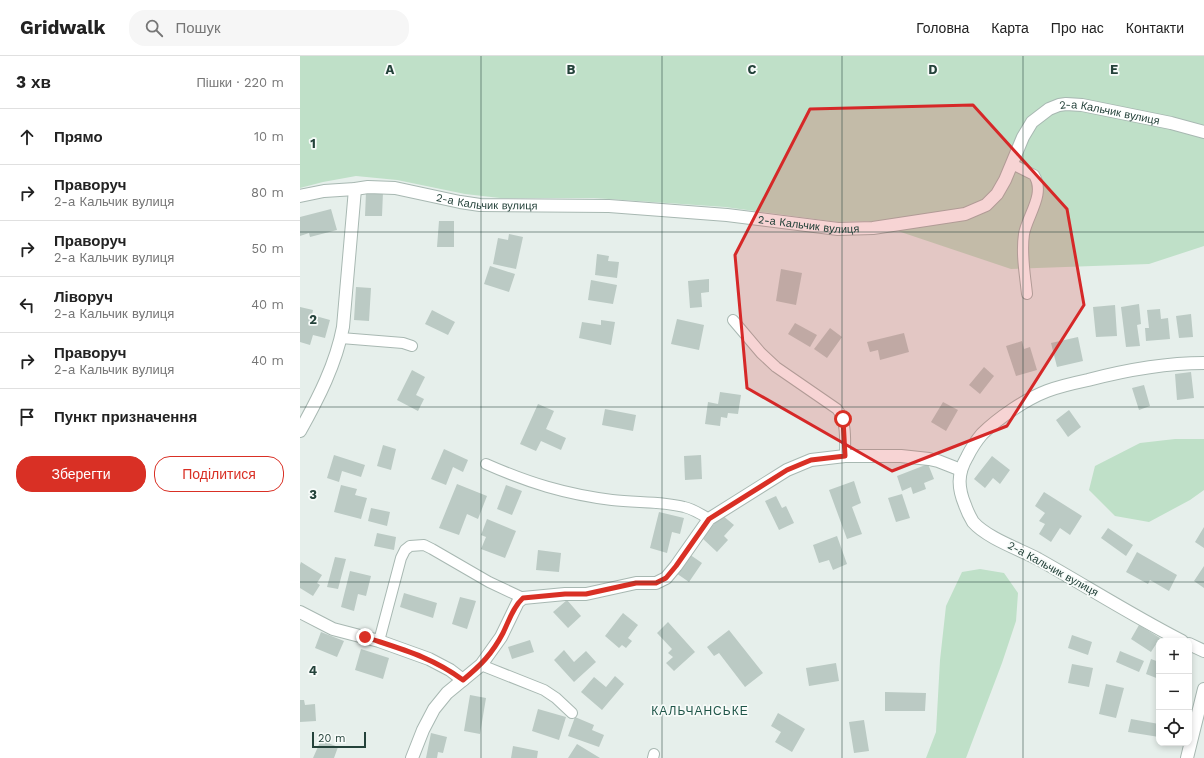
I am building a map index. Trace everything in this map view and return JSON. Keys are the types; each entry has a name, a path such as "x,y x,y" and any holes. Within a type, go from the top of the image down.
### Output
{"street":[{"name":"2-а Кальчик вулиця","path":"300,196 324,191 368,187 395,188 480,205 610,206 727,215 846,230 873,228 944,218 971,212 986,205 993,199 1005,180 1023,137 1032,122 1049,109 1059,105 1082,105 1171,123 1204,132"},
{"path":"300,431 335,358 341,338 355,189"},
{"name":"2-а Кальчик вулиця","path":"1177,638 1037,558 983,531 973,521 962,497 959,479 961,470 974,445 982,434 1022,404 1046,391 1111,374 1152,366 1204,363"},
{"path":"412,758 422,730 434,709 447,694 481,665 501,637 518,602 523,598 565,594 586,594 636,583 656,583 666,578 676,566 709,519 787,470 811,460 845,456 901,456 938,461 961,470"},
{"path":"300,612 333,629 379,641 429,659 450,670 463,680"},
{"path":"1192,645 1204,651"},
{"path":"1188,758 1204,689"}],"lane":[{"path":"1012,164 1034,175 1038,186 1036,198 1023,238 1023,254 1028,294"},
{"path":"733,320 761,353 776,367 841,413 843,419 845,456"},
{"path":"341,338 403,343 412,346"},
{"path":"486,464 523,480 560,491 613,500 667,504 694,510 709,519"},
{"path":"379,641 401,558 405,550 410,546 424,545 489,582 523,598"},
{"path":"481,665 544,690 556,698 572,714"}],"highlighted area":[{"path":"973,105 1067,209 1084,305 1007,426 892,471 747,388 735,255 810,109"}],"green space":[{"path":"300,56 1204,56 1204,246 1149,264 1011,269 868,221 838,222 725,207 594,198 500,198 465,194 397,180 356,176 300,188"},
{"path":"1175,439 1204,439 1204,490 1190,500 1149,522 1115,516 1089,490 1095,466 1140,443"},
{"path":"980,569 1004,573 1018,593 1016,621 1002,663 966,758 926,758 936,732 940,660 946,606 962,572"}],"building":[{"path":"366,192 383,192 382,216 365,216"},
{"path":"331,209 337,230 310,237 309,233 300,236 300,217"},
{"path":"439,221 454,221 454,247 437,247"},
{"path":"509,234 523,237 516,269 493,264 498,238 508,240"},
{"path":"597,254 609,256 608,261 619,262 617,278 595,275"},
{"path":"490,266 515,274 509,292 484,284"},
{"path":"781,269 802,273 796,305 776,301"},
{"path":"709,279 709,292 701,293 702,307 690,308 688,281"},
{"path":"591,280 617,285 613,304 588,300"},
{"path":"356,287 371,288 369,321 354,320"},
{"path":"1139,304 1141,324 1137,325 1140,346 1126,347 1121,307"},
{"path":"1115,305 1117,336 1096,337 1093,307"},
{"path":"300,307 313,310 312,315 330,320 325,338 313,335 310,345 300,342"},
{"path":"1160,309 1161,319 1168,318 1170,339 1146,341 1145,328 1149,328 1147,310"},
{"path":"432,310 455,322 448,335 425,324"},
{"path":"1191,314 1193,337 1179,338 1176,316"},
{"path":"677,319 704,325 699,350 671,344"},
{"path":"601,320 615,322 611,345 579,338 582,322 601,325"},
{"path":"795,323 817,335 810,347 788,334"},
{"path":"830,328 842,337 827,358 814,349"},
{"path":"904,333 909,352 880,360 878,350 870,352 867,342"},
{"path":"1078,337 1083,361 1057,367 1051,343"},
{"path":"1022,341 1024,349 1030,347 1037,370 1016,376 1006,346"},
{"path":"984,367 994,376 980,394 969,385"},
{"path":"412,370 425,377 416,395 424,399 418,411 397,400"},
{"path":"1191,372 1194,398 1177,400 1175,374"},
{"path":"1144,385 1150,406 1139,410 1132,388"},
{"path":"720,392 741,395 738,414 728,413 727,418 721,417 720,426 705,424 708,402 718,404"},
{"path":"943,402 958,410 946,431 931,422"},
{"path":"538,404 554,411 546,429 566,438 561,450 541,441 536,451 520,444"},
{"path":"605,409 636,415 633,431 602,425"},
{"path":"1069,410 1081,427 1068,437 1056,420"},
{"path":"383,445 396,449 391,470 377,466"},
{"path":"444,449 468,460 463,472 453,467 446,485 431,479"},
{"path":"334,455 365,465 361,477 342,471 339,482 327,478"},
{"path":"701,455 702,479 685,480 684,456"},
{"path":"992,456 1010,470 1000,484 993,478 985,488 974,479"},
{"path":"928,464 934,479 924,483 926,489 913,494 911,487 902,491 897,476"},
{"path":"854,481 861,503 852,507 862,534 847,539 829,490"},
{"path":"457,484 487,496 478,519 467,514 459,535 439,528"},
{"path":"341,485 357,489 355,495 367,498 361,519 334,512"},
{"path":"506,485 522,491 512,515 497,509"},
{"path":"1044,492 1082,516 1070,535 1060,528 1051,542 1039,534 1045,524 1039,521 1045,513 1035,506"},
{"path":"902,494 910,518 896,522 888,498"},
{"path":"776,496 782,508 786,506 794,523 779,530 765,501"},
{"path":"371,508 390,512 387,526 368,521"},
{"path":"659,512 684,518 680,534 672,532 667,553 650,548"},
{"path":"722,515 734,525 724,536 728,540 717,552 702,538"},
{"path":"487,519 516,531 505,558 481,549 486,537 481,535"},
{"path":"1204,527 1204,548 1195,542"},
{"path":"1108,528 1133,545 1126,556 1101,538"},
{"path":"377,533 396,537 394,550 374,546"},
{"path":"837,536 847,564 833,570 829,560 819,563 813,545"},
{"path":"538,550 561,553 559,572 536,570"},
{"path":"1137,552 1177,575 1169,591 1150,580 1148,584 1126,572"},
{"path":"689,554 702,563 689,582 676,573"},
{"path":"335,557 346,559 338,589 327,587"},
{"path":"301,562 322,575 317,583 320,585 313,596 300,588"},
{"path":"1204,566 1204,588 1194,581"},
{"path":"350,571 371,576 366,596 358,594 354,611 341,607"},
{"path":"404,593 437,603 433,618 400,607"},
{"path":"460,597 476,601 467,629 452,624"},
{"path":"567,600 581,616 568,628 553,612"},
{"path":"623,613 638,625 628,638 632,641 626,648 622,645 619,648 605,636"},
{"path":"668,622 695,652 674,671 666,663 673,657 668,653 672,649 657,633"},
{"path":"1139,625 1160,638 1156,638 1156,644 1151,652 1131,639"},
{"path":"729,630 763,673 745,687 719,653 714,656 707,647"},
{"path":"321,632 344,641 337,657 315,648"},
{"path":"1072,635 1092,642 1088,655 1068,648"},
{"path":"530,640 534,652 512,659 508,647"},
{"path":"361,649 389,658 383,679 355,670"},
{"path":"564,650 574,662 586,651 596,662 574,682 554,660"},
{"path":"1120,651 1144,661 1139,672 1116,662"},
{"path":"1151,659 1156,661 1156,678 1146,674"},
{"path":"836,663 839,681 809,686 806,668"},
{"path":"1072,664 1093,668 1089,687 1068,683"},
{"path":"615,676 624,684 602,710 581,692 594,677 606,687"},
{"path":"1106,684 1124,688 1116,718 1099,714"},
{"path":"885,692 926,693 925,711 885,711"},
{"path":"470,695 486,698 480,734 464,731"},
{"path":"300,700 304,700 305,705 315,704 316,721 300,722"},
{"path":"538,709 566,717 559,740 532,731"},
{"path":"778,713 805,729 792,752 775,742 781,732 771,726"},
{"path":"575,717 594,725 592,730 604,735 599,747 568,736"},
{"path":"1131,719 1156,723 1156,737 1128,732"},
{"path":"864,720 869,751 854,753 849,722"},
{"path":"431,733 447,737 443,753 438,752 437,758 426,758"},
{"path":"321,740 338,747 334,758 313,758"},
{"path":"577,744 600,758 568,758"},
{"path":"513,746 538,751 537,758 511,758"}],"district":[{"name":"КАЛЬЧАНСЬКЕ","path":"700,711"}],"route":[{"path":"365,637 407,650 429,659 450,670 463,680 481,665 491,653 510,621 518,602 523,598 565,594 586,594 636,583 656,583 666,578 709,519 787,470 811,460 845,456 843,419"}]}
